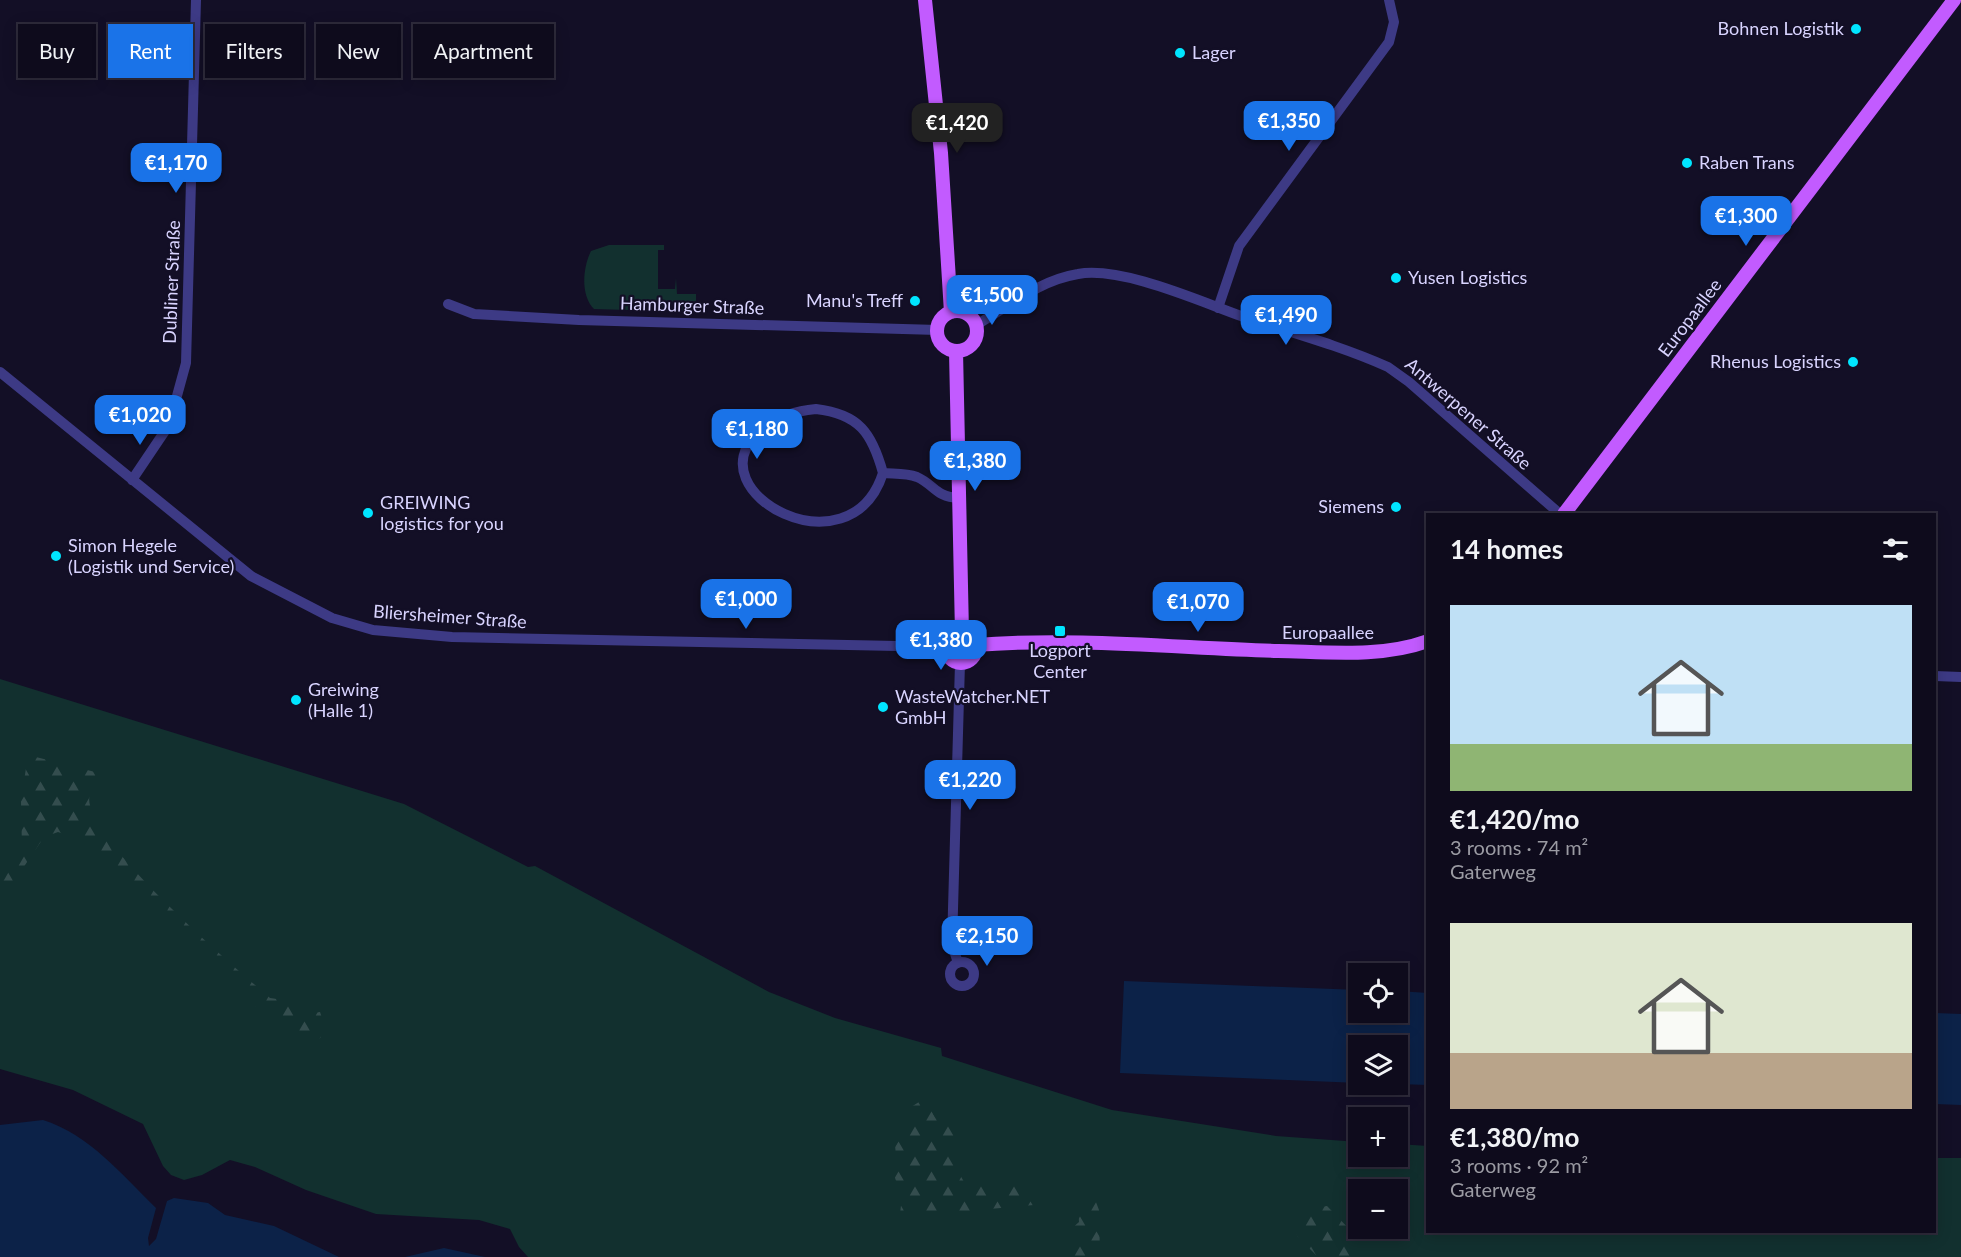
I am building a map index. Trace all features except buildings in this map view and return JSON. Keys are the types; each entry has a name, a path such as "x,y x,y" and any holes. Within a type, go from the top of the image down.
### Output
{"main road":[{"path":"925,0 941,153 951,312"},
{"name":"Europaallee","path":"1563,513 1954,0"},
{"path":"951,312 966,313 976,325 974,341 969,347 956,351 942,344 938,330 939,322 951,312"},
{"path":"956,351 962,633"},
{"path":"962,633 970,637 975,645 973,656 960,663 951,659 946,647 952,636 962,633"},
{"name":"Europaallee","path":"975,645 1060,642 1334,652 1383,651 1426,641"}],"street":[{"name":"Dubliner Straße","path":"132,480 169,425 186,363 196,0"},
{"path":"1218,308 1239,246 1389,42 1394,22 1389,0"},
{"name":"Antwerpener Straße","path":"976,325 1060,277 1092,272 1145,284 1388,367 1409,382 1561,513"},
{"name":"Hamburger Straße","path":"448,304 474,314 544,318 938,330"},
{"name":"Bliersheimer Straße","path":"0,372 251,576 332,618 373,630 452,637 546,640 946,647"},
{"path":"804,410 834,411 852,418 866,432 875,446 883,473 875,495 864,507 849,517 820,522 800,519 763,502 750,489 743,472 743,456 749,441 766,425 784,416 804,410"},
{"path":"883,473 906,474 919,478 939,495 959,498"},
{"path":"958,963 952,944 960,663"},
{"path":"1936,676 1961,677"}],"green space":[{"path":"609,245 664,245 664,250 658,250 658,289 675,289 676,278 677,294 696,294 696,312 594,309 586,296 584,281 586,265 591,251"},
{"path":"0,679 404,804 528,867 535,866 769,992 835,1018 941,1048 942,1056 1112,1110 1276,1136 1348,1141 1348,1167 1408,1167 1408,1145 1426,1146 1426,1233 1936,1233 1936,1158 1961,1158 1961,1257 528,1257 519,1247 510,1229 479,1220 376,1214 306,1190 255,1167 230,1160 202,1175 184,1180 171,1175 163,1166 143,1124 73,1090 0,1069"},
{"path":"28,755 103,774 101,788 90,794 92,813 132,868 195,931 270,998 284,1000 306,1014 320,1012 324,1024 321,1037 319,1039 266,1017 153,901 76,838 58,832 44,837 0,902 0,887 22,849 21,801"},
{"path":"919,1102 932,1110 936,1118 942,1122 958,1126 959,1133 950,1144 954,1164 964,1182 986,1187 1025,1181 1029,1183 1034,1205 989,1209 978,1218 967,1219 942,1211 900,1214 903,1188 898,1184 894,1174 895,1146 903,1135 911,1107"},
{"path":"1094,1197 1099,1210 1100,1257 1069,1257 1074,1251 1070,1230 1079,1222 1078,1207 1082,1200"},
{"path":"1327,1206 1348,1228 1348,1239 1356,1239 1363,1257 1318,1257 1298,1237 1293,1226 1304,1215"}],"water":[{"path":"1124,981 1348,990 1348,1023 1408,1023 1408,992 1426,993 1426,1085 1408,1084 1408,1035 1348,1035 1348,1083 1120,1073"},
{"path":"1936,1013 1961,1014 1961,1105 1936,1104"},
{"path":"43,1120 76,1135 90,1145 156,1208 148,1238 149,1246 156,1239 167,1201 174,1198 208,1203 225,1215 274,1226 339,1257 0,1257 0,1125"},
{"path":"444,1248 485,1257 405,1257"}],"place":[{"name":"Bohnen Logistik","path":"1856,29"},
{"name":"Lager","path":"1180,53"},
{"name":"Raben Trans","path":"1687,163"},
{"name":"Yusen Logistics","path":"1396,278"},
{"name":"Manu's Treff","path":"915,301"},
{"name":"Rhenus Logistics","path":"1853,362"},
{"name":"Siemens","path":"1396,507"},
{"name":"GREIWING logistics for you","path":"368,513"},
{"name":"Simon Hegele (Logistik und Service)","path":"56,556"},
{"name":"Logport Center","path":"1060,631"},
{"name":"Greiwing (Halle 1)","path":"296,700"},
{"name":"WasteWatcher.NET GmbH","path":"883,707"}]}
